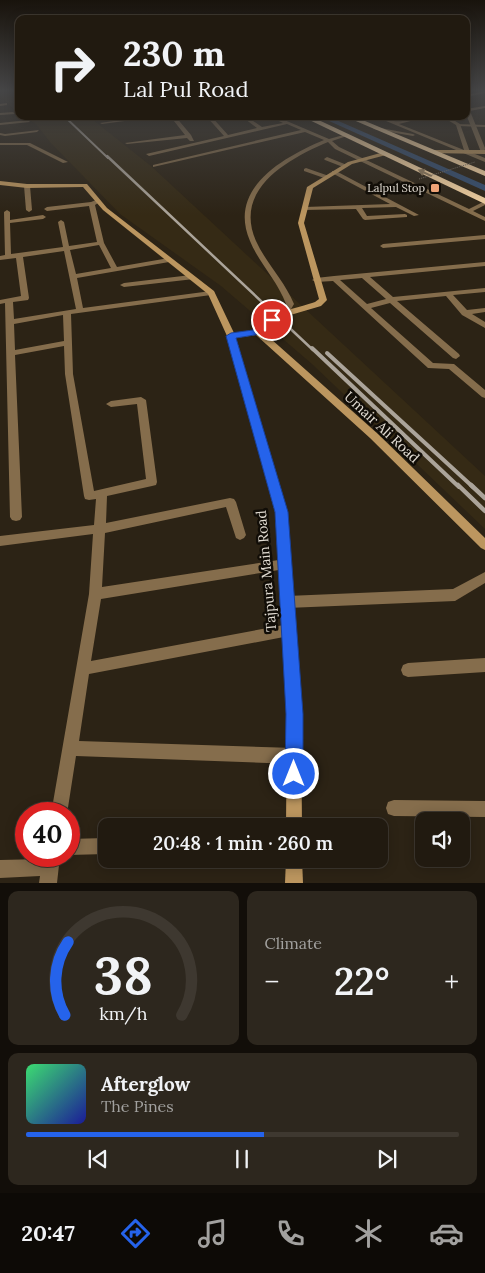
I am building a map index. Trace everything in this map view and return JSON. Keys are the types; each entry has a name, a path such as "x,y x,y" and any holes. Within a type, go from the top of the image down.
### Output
{"highway":[{"path":"339,132 485,202"},
{"path":"384,132 485,174"}],"street":[{"path":"0,134 27,132"},
{"path":"186,132 195,144"},
{"path":"224,132 228,136"},
{"path":"150,154 246,132"},
{"path":"155,166 299,132"},
{"path":"307,132 328,140 337,148 485,219"},
{"path":"394,132 422,138 453,152"},
{"path":"417,132 485,160"},
{"path":"460,132 466,152"},
{"path":"433,152 485,152 476,132"},
{"path":"284,314 290,304 285,290 253,240 248,225 246,217 252,194 276,167 304,150 345,135"},
{"path":"127,143 189,136"},
{"path":"160,139 168,150"},
{"path":"0,144 28,144 65,162"},
{"path":"231,336 258,332 260,326 284,314 318,304 323,300 301,223 310,187 345,166 384,154"},
{"path":"327,159 345,166"},
{"path":"306,170 327,177"},
{"path":"334,172 416,215"},
{"path":"0,184 27,186 82,184 87,187 95,202 101,243 115,270"},
{"path":"27,186 29,210"},
{"path":"47,209 95,202 211,293"},
{"path":"469,211 485,202"},
{"path":"305,209 398,205"},
{"path":"358,206 365,218 405,216"},
{"path":"7,212 4,258 101,243"},
{"path":"7,222 43,217"},
{"path":"61,222 73,277 74,311 68,343 68,374 89,496 152,482 141,400 111,404"},
{"path":"383,246 485,237"},
{"path":"16,517 10,322 4,301 25,298 19,255"},
{"path":"73,277 169,260"},
{"path":"316,280 485,264"},
{"path":"364,276 456,356"},
{"path":"124,285 191,278"},
{"path":"334,278 431,366 451,366 485,395"},
{"path":"366,307 392,300 485,290"},
{"path":"10,322 74,311 211,293"},
{"name":"Tajpura Main Road","path":"211,293 231,336 281,512 294,714 294,818"},
{"path":"448,294 465,313 485,326"},
{"path":"465,313 485,310"},
{"name":"Umair Ali Road","path":"258,332 374,436 485,545"},
{"path":"11,353 68,343"},
{"path":"61,802 95,594 102,492"},
{"path":"0,541 100,529 230,502 240,536"},
{"path":"95,594 285,564"},
{"path":"287,602 455,595 485,577"},
{"path":"82,669 289,630"},
{"path":"408,670 485,665"},
{"path":"70,748 294,756"},
{"path":"394,808 485,809"},
{"path":"80,847 98,846"},
{"path":"294,868 294,883"},
{"path":"0,869 50,869"}],"path":[{"path":"419,179 475,162"}],"shaded area":[{"path":"42,132 108,132 151,166 485,476 485,529 312,364 221,286 120,214"}],"waterway":[{"path":"358,132 485,188"}],"railway":[{"path":"81,132 108,158"},
{"path":"107,156 313,350"},
{"path":"312,348 459,487"},
{"path":"327,353 473,487"},
{"path":"458,485 485,511"},
{"path":"471,485 485,498"}],"place":[{"name":"Lalpul Stop","path":"435,188"}],"route":[{"path":"272,320 258,328 258,332 231,336 281,512 294,714 294,774"}]}
